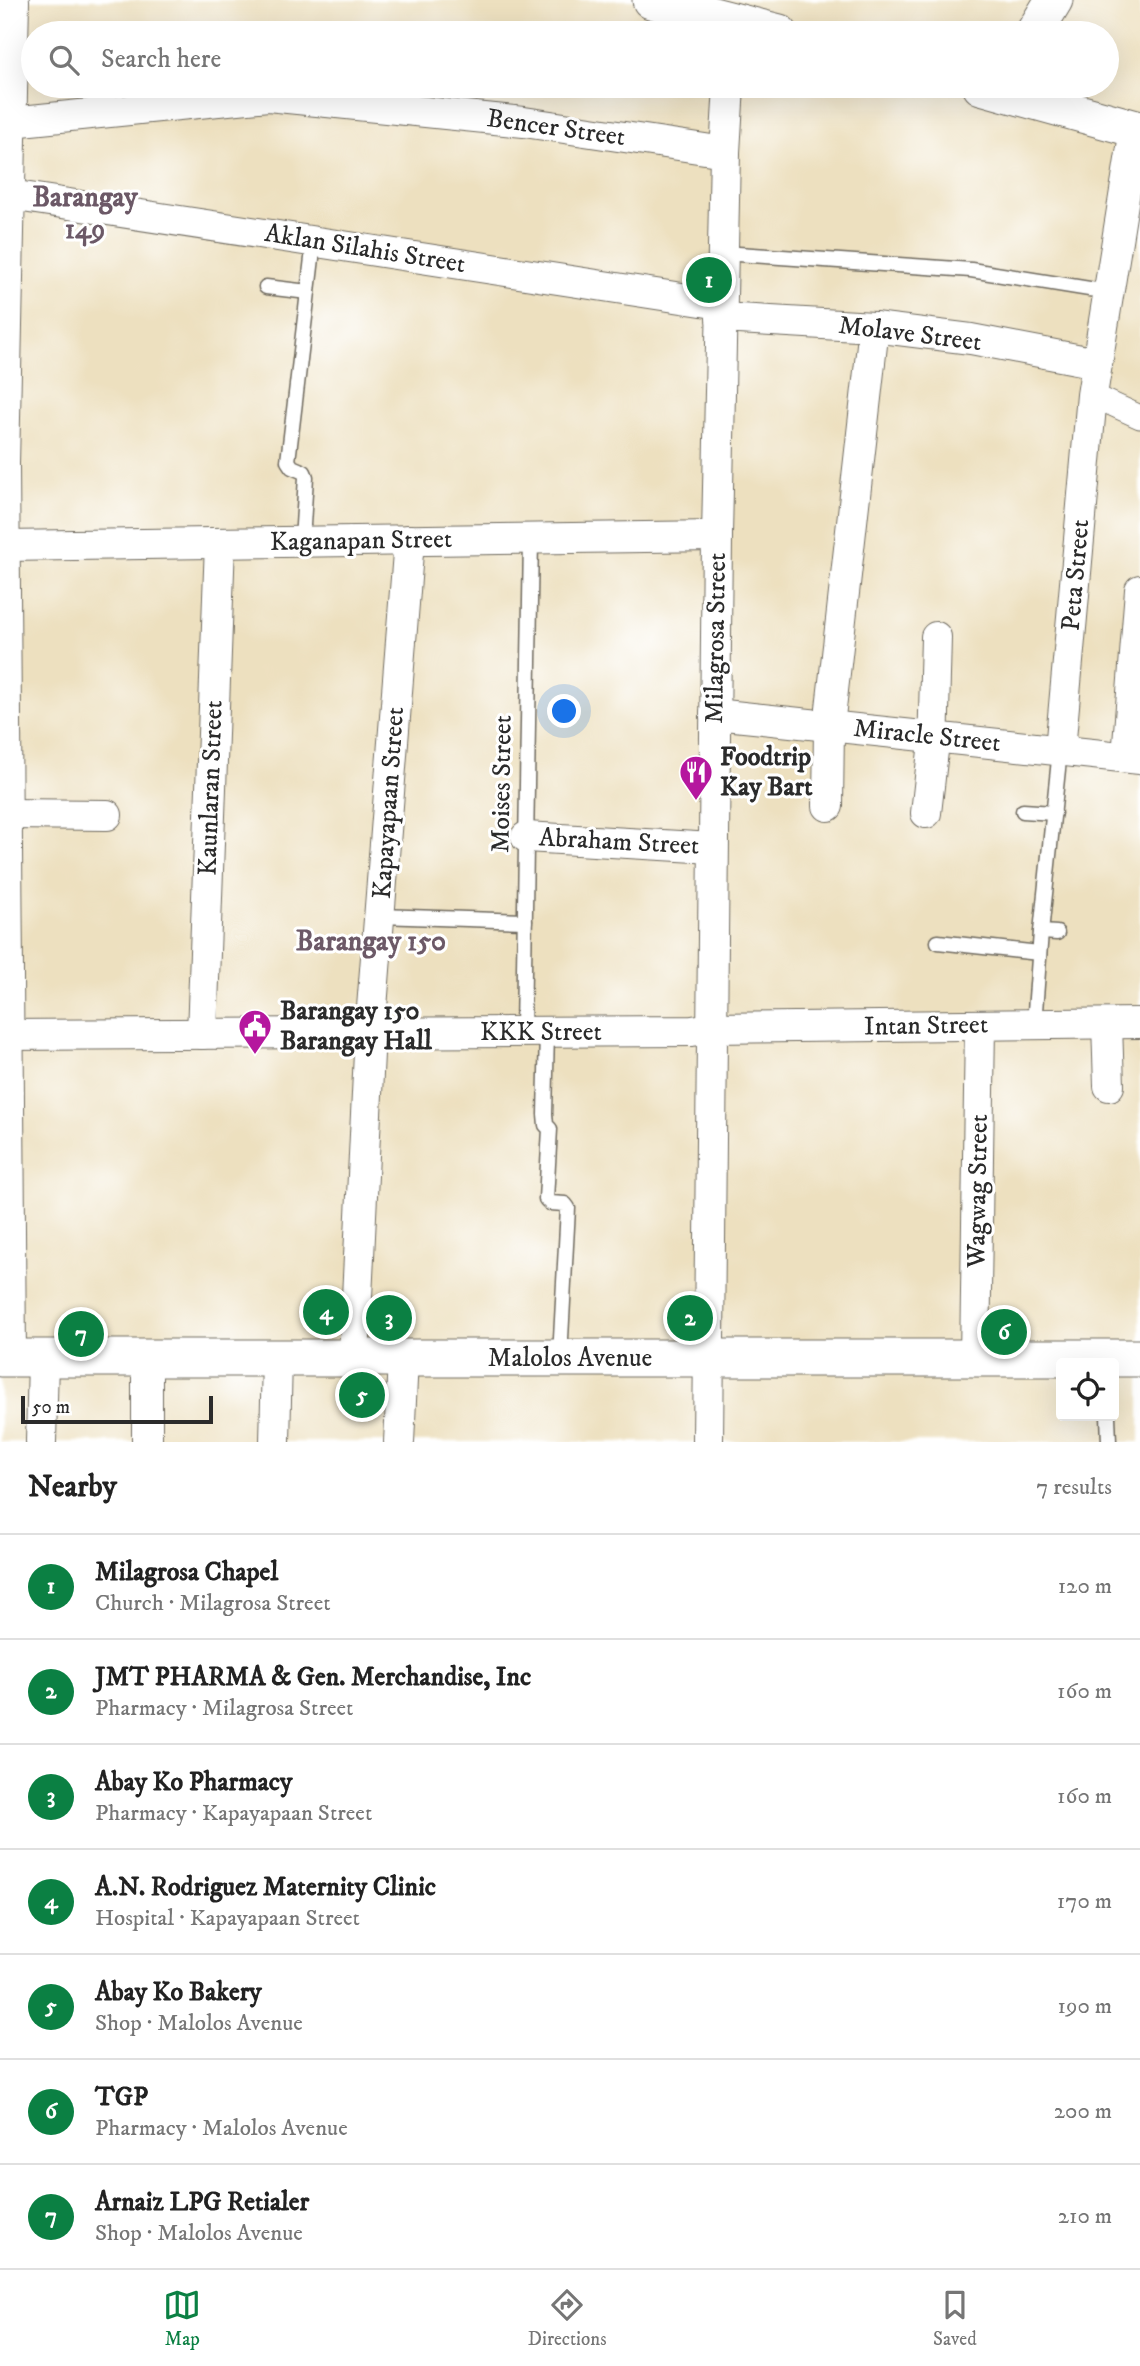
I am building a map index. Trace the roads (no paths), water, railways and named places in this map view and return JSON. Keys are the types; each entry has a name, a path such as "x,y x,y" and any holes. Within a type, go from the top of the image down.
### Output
{"street":[{"path":"14,0 2,464 7,814 4,1035 18,1358 41,1442"},
{"path":"652,0 715,21"},
{"path":"1041,21 1054,0"},
{"name":"Bencer Street","path":"11,122 248,98"},
{"name":"Bencer Street","path":"288,98 524,122 725,152"},
{"name":"Milagrosa Street","path":"708,1442 717,536 728,98"},
{"path":"1031,98 1138,130"},
{"name":"Peta Street","path":"1060,750 1092,395 1138,130"},
{"name":"Aklan Silahis Street","path":"10,195 314,242 721,311"},
{"name":"Molave Street","path":"721,311 971,339 1097,363"},
{"path":"828,806 829,726 874,327"},
{"path":"1092,395 1140,417"},
{"name":"Kaganapan Street","path":"5,546 717,536"},
{"name":"Kapayapaan Street","path":"354,1359 370,1033 409,540"},
{"name":"Kaunlaran Street","path":"202,1034 220,543"},
{"path":"1134,758 1140,590"},
{"path":"926,813 936,636"},
{"name":"Miracle Street","path":"715,714 1134,758"},
{"path":"7,814 107,816"},
{"name":"Abraham Street","path":"526,837 713,848"},
{"name":"Intan Street","path":"711,1028 1140,1023"},
{"path":"1107,1024 1109,1086"},
{"name":"Wagwag Street","path":"975,1358 980,1025"},
{"name":"KKK Street","path":"4,1035 692,1031 711,1028"},
{"name":"Malolos Avenue","path":"18,1358 1056,1359"},
{"path":"147,1358 147,1442"},
{"path":"275,1442 277,1358"},
{"path":"399,1442 403,1359"}],"lane":[{"path":"302,541 306,477 304,472 292,467 288,461 314,242"},
{"path":"723,253 971,270 1108,292"},
{"path":"266,287 308,292"},
{"name":"Moises Street","path":"531,538 525,920 545,1124 550,1129 546,1199 550,1203 565,1204 568,1208 560,1359"},
{"name":"Peta Street","path":"1034,1024 1060,750"},
{"path":"1023,811 1054,813"},
{"path":"380,916 525,920"},
{"path":"1041,932 1057,933"},
{"path":"938,943 1039,953"},
{"path":"1108,1421 1109,1442"}],"place":[{"name":"Milagrosa Chapel","path":"709,280"},
{"name":"Foodtrip Kay Bart","path":"696,802"},
{"name":"Barangay 150 Barangay Hall","path":"255,1056"},
{"name":"A.N. Rodriguez Maternity Clinic","path":"326,1312"},
{"name":"Abay Ko Pharmacy","path":"389,1318"},
{"name":"JMT PHARMA & Gen. Merchandise, Inc","path":"690,1318"},
{"name":"TGP","path":"1004,1332"},
{"name":"Arnaiz LPG Retialer","path":"81,1334"},
{"name":"Abay Ko Bakery","path":"362,1395"}],"district":[{"name":"Barangay 149","path":"85,213"},
{"name":"Barangay 150","path":"371,941"}]}
